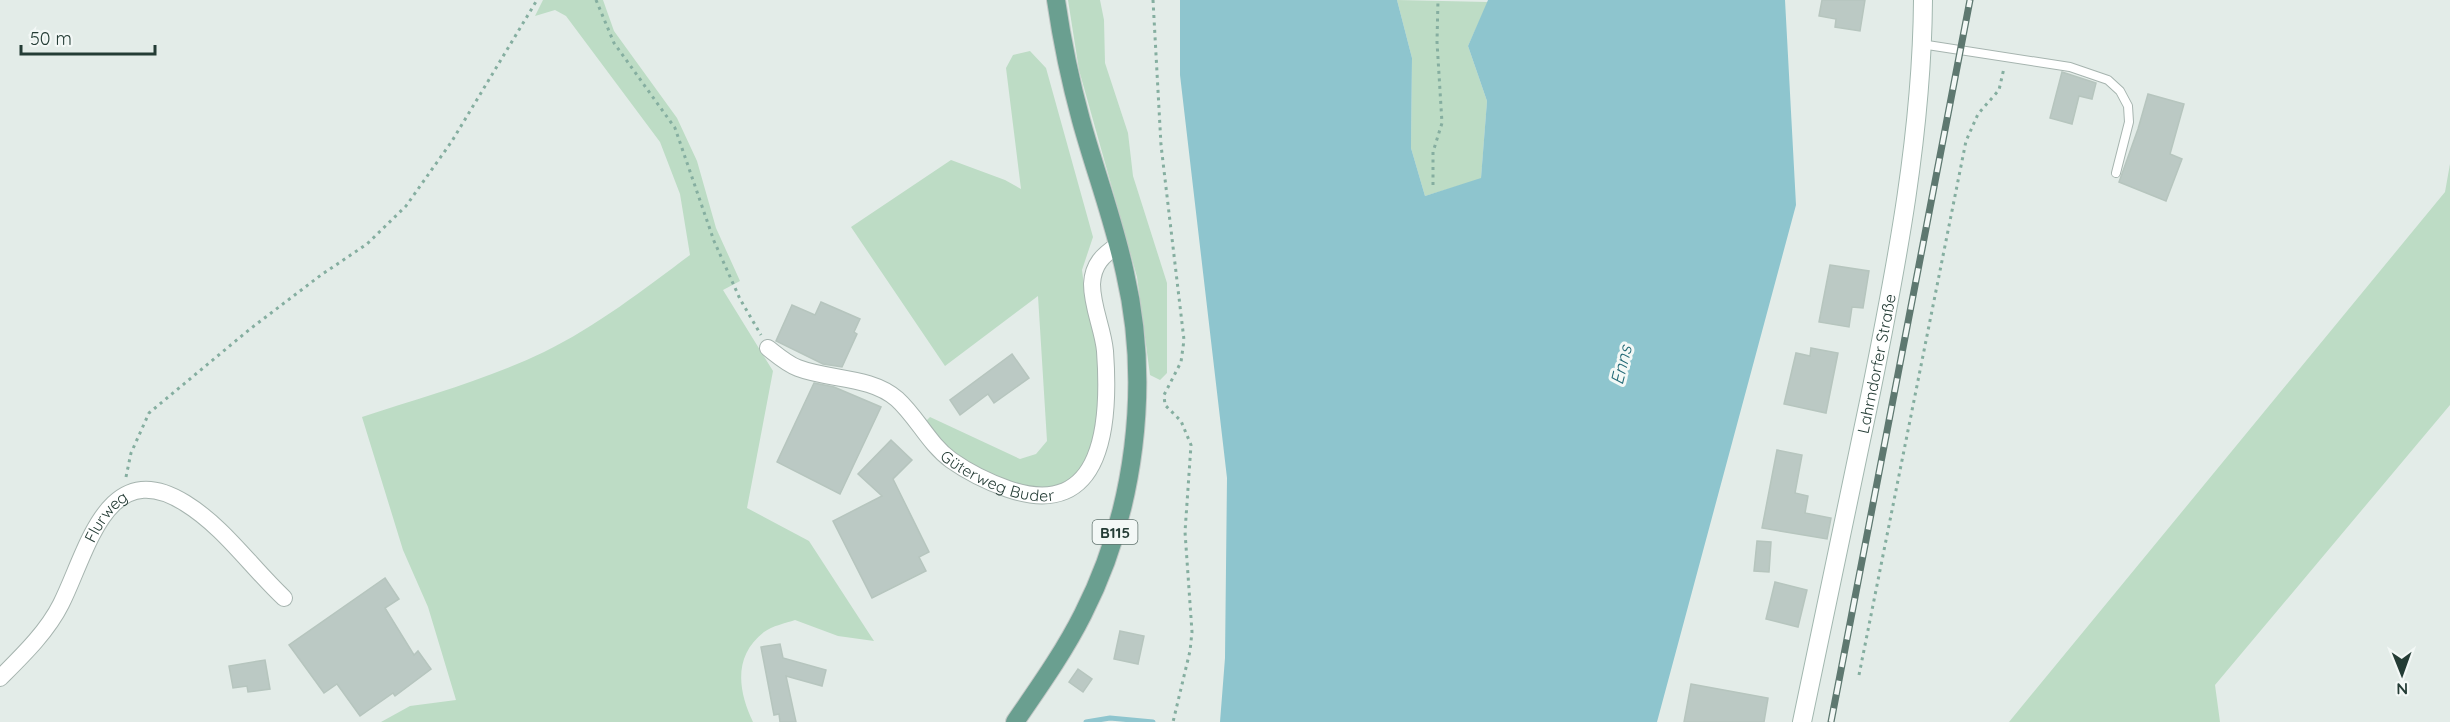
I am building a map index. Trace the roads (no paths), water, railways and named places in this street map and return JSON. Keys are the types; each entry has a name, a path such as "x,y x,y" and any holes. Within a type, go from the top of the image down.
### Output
{"main road":[{"name":"B115","path":"1015,722 1062,651 1083,613 1113,539 1125,495 1132,452 1136,366 1133,318 1118,245 1075,99 1064,53 1056,0"}],"street":[{"name":"Lahrndorfer Straße","path":"1802,722 1884,326 1905,209 1923,0"},
{"name":"Güterweg Buder","path":"768,348 798,368 879,388 897,399 950,459 977,475 1023,494 1047,497 1065,493 1078,485 1088,472 1099,447 1105,405 1104,349 1092,284 1095,269 1101,257 1118,245"},
{"name":"Flurweg","path":"0,678 24,655 55,614 99,519 122,496 138,490 152,489 186,503 223,534 284,598"}],"lane":[{"path":"1921,44 2070,67 2108,80 2120,91 2128,106 2129,122 2116,173"}],"water":[{"name":"Enns","path":"1180,0 1397,0 1412,58 1411,148 1425,196 1481,178 1487,101 1468,46 1488,0 1785,0 1796,205 1657,722 1220,722 1225,658 1227,478 1180,75"}],"waterway":[{"path":"1086,722 1110,718 1153,722"}],"railway":[{"path":"1831,722 1970,0"}]}
